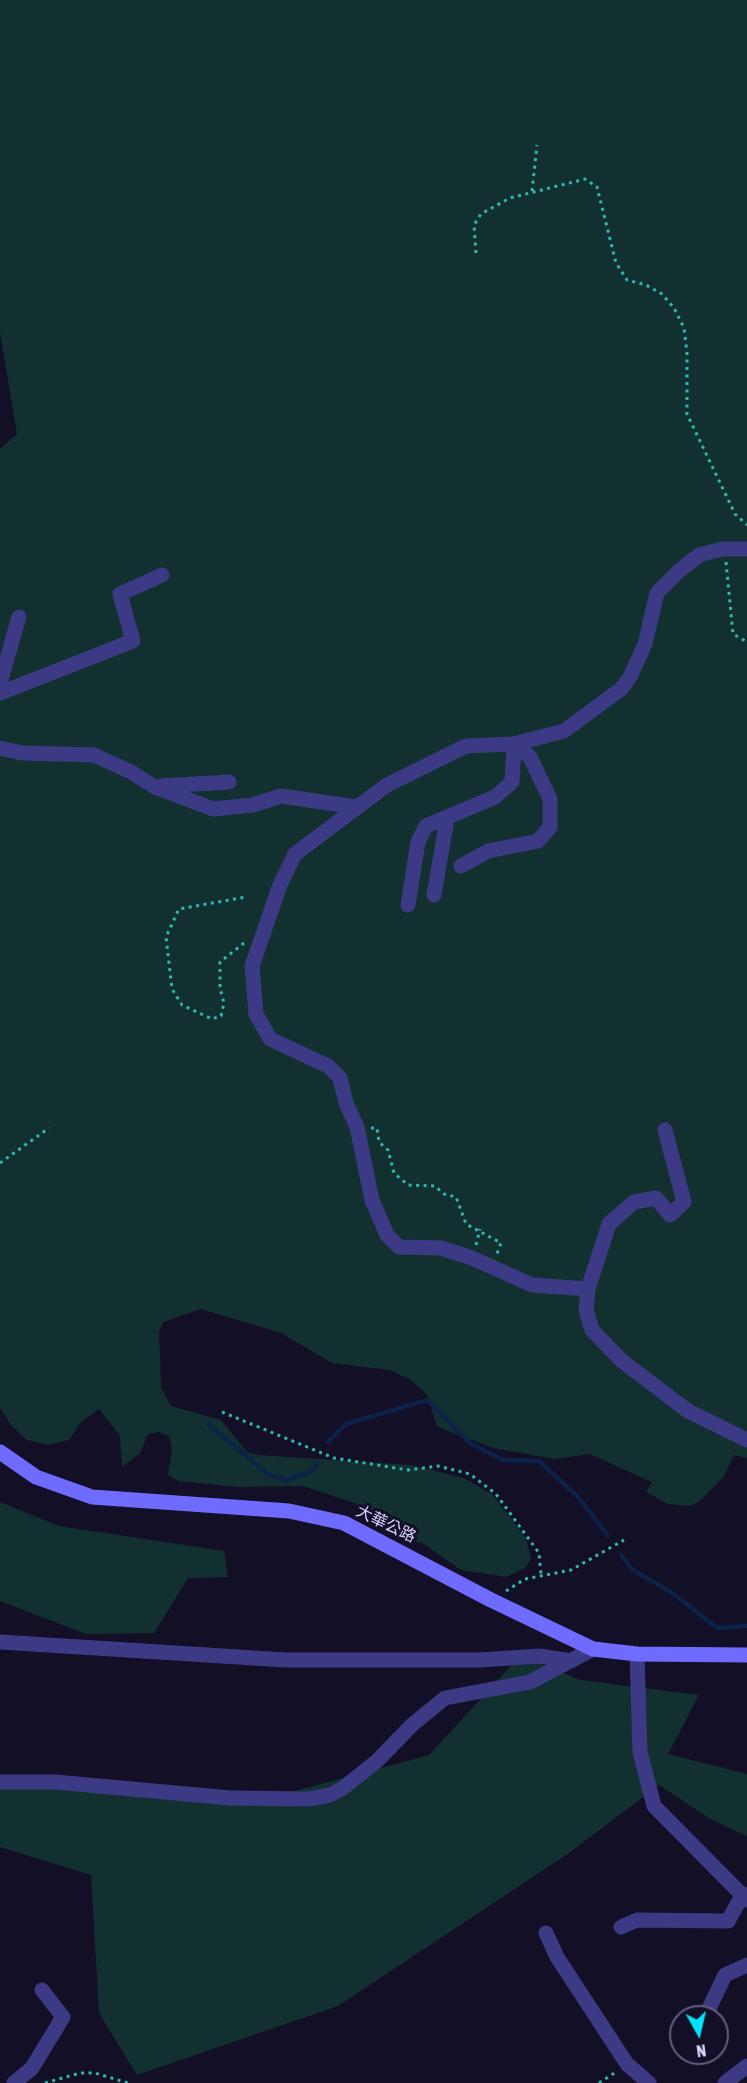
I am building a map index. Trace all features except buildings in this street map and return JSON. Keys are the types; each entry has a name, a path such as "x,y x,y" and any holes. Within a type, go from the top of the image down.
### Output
{"main road":[{"name":"大華公路","path":"0,1452 36,1477 92,1497 289,1511 344,1523 491,1600 593,1649 638,1654 747,1655"}],"street":[{"path":"588,1289 532,1285 441,1248 399,1247 387,1235 372,1200 357,1127 340,1078 328,1066 270,1039 256,1014 252,966 280,885 295,854 387,785 466,747 514,744 564,730 621,689 630,676 645,644 657,593 680,570 699,555 723,549 747,549"},
{"path":"0,693 133,641 120,594 162,575"},
{"path":"0,683 19,617"},
{"path":"408,905 418,842 426,826 495,797 512,782 514,744"},
{"path":"461,867 488,851 538,841 550,827 550,799 530,757 514,744"},
{"path":"0,748 22,753 94,755 131,772 155,787 213,808 252,805 281,796 356,807"},
{"path":"155,787 229,782"},
{"path":"434,895 447,819"},
{"path":"665,1130 684,1202 670,1215 656,1198 634,1202 609,1224 588,1289 586,1310 592,1330 622,1361 688,1411 747,1440"},
{"path":"0,1642 286,1660 480,1660 539,1656 571,1660"},
{"path":"0,1782 55,1782 230,1798 308,1798 330,1794 343,1788 377,1761 413,1724 445,1698 530,1682 593,1649"},
{"path":"621,1927 637,1920 728,1921 745,1897 654,1806 640,1752 638,1654"},
{"path":"546,1933 557,1957 627,2064 649,2083"},
{"path":"711,2005 725,1975 747,1965"},
{"path":"14,2083 32,2068 63,2017 42,1990"},
{"path":"725,2083 747,2066"}],"path":[{"path":"532,191 537,145"},
{"path":"476,253 474,225 481,214 510,198 585,179 597,187 616,263 627,280 646,285 662,294 674,308 684,328 687,353 687,414 735,514 747,525"},
{"path":"723,549 729,571 733,634 747,642"},
{"path":"246,897 179,909 166,937 172,989 182,1005 212,1019 221,1016 225,1003 220,988 220,962 266,929"},
{"path":"357,1127 377,1128 379,1142 388,1150 394,1173 408,1185 435,1186 444,1194 456,1197 466,1224 501,1243 492,1267"},
{"path":"0,1163 49,1128"},
{"path":"222,1412 334,1458 408,1470 438,1466 470,1474 496,1494 539,1553 541,1574"},
{"path":"491,1600 525,1579 541,1574 571,1570 624,1540"},
{"path":"599,2083 627,2064"},
{"path":"45,2083 80,2073 95,2073 128,2083"}],"green space":[{"path":"0,0 747,0 747,1458 734,1455 724,1476 700,1501 690,1506 668,1504 646,1492 652,1482 590,1454 554,1459 493,1448 448,1431 437,1426 427,1395 411,1380 390,1370 332,1363 281,1333 201,1309 163,1322 159,1332 161,1387 171,1406 221,1420 247,1452 257,1455 411,1465 464,1478 492,1494 526,1538 531,1559 525,1568 506,1577 461,1570 424,1544 403,1537 364,1506 303,1486 238,1487 178,1481 168,1475 172,1449 169,1436 159,1432 148,1434 140,1453 122,1467 120,1436 99,1409 81,1422 69,1440 48,1445 27,1440 11,1425 0,1408 0,449 17,434 0,332"},
{"path":"0,1502 59,1526 224,1551 228,1577 188,1578 154,1633 86,1634 0,1601"},
{"path":"520,1656 581,1680 699,1695 668,1754 747,1774 747,1836 710,1819 659,1785 569,1853 338,2006 137,2075 99,2013 91,1875 0,1847 0,1784 291,1792 429,1755"}],"waterway":[{"path":"328,1442 346,1424 427,1400 470,1443 503,1460 539,1461 580,1499 608,1536"},
{"path":"208,1424 269,1475 286,1480 313,1471 317,1463"},
{"path":"621,1555 633,1570 674,1594 717,1628 747,1626"}]}
